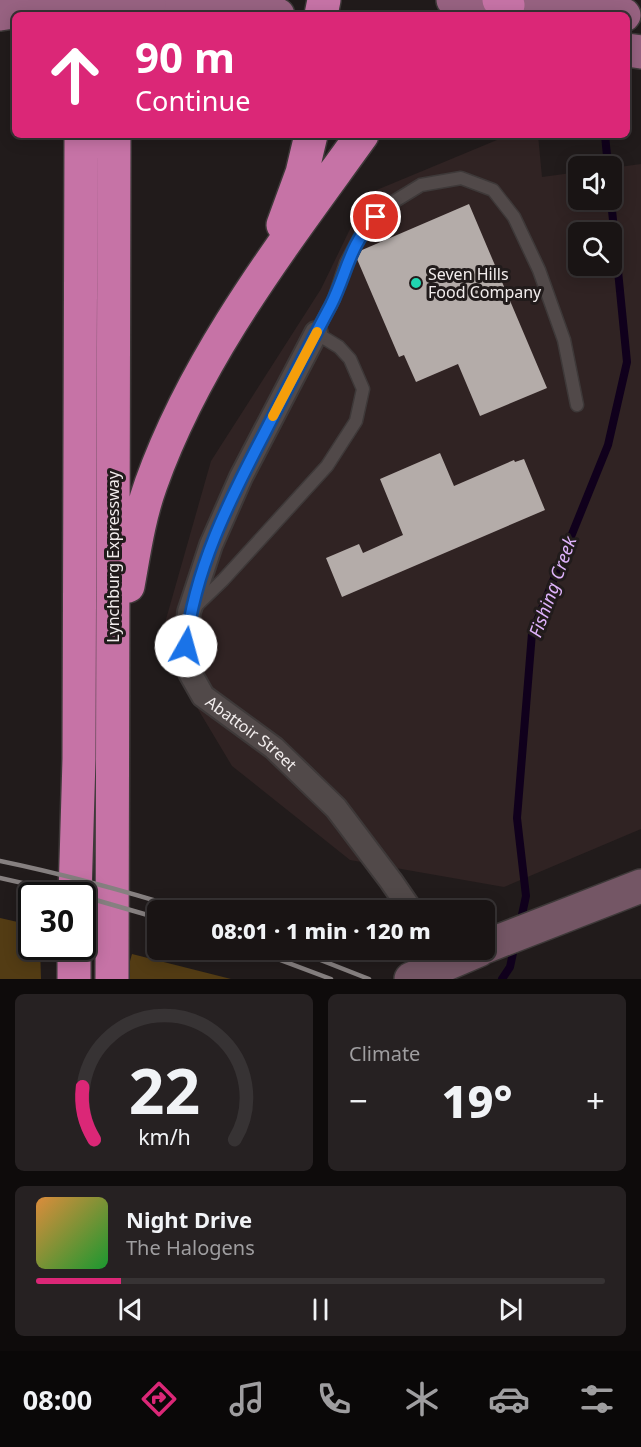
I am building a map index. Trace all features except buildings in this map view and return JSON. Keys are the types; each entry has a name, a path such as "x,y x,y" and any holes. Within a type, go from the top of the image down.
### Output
{"highway":[{"name":"Lynchburg Expressway","path":"75,882 79,759 81,138"},
{"name":"Lynchburg Expressway","path":"112,979 114,138"},
{"path":"269,264 302,173 310,138"},
{"path":"112,674 136,544 150,486 177,419 210,357 269,264 360,138"},
{"path":"74,960 74,979"}],"main road":[{"path":"453,0 595,12"},
{"path":"13,12 33,9 149,5 239,12"},
{"path":"495,943 641,886"},
{"path":"411,979 435,960"}],"street":[{"name":"Abattoir Street","path":"316,333 241,477 211,545 189,612 186,646 190,673 204,696 274,748 336,808 404,900"}],"lane":[{"path":"189,612 223,580 327,466 357,421 363,389 350,359 339,347 316,333 334,299 346,263 363,231 390,204 421,184 461,178 493,190 514,217 539,270 564,340 577,405"}],"shaded area":[{"path":"502,138 538,138 542,177 568,173 568,210 622,210 622,167 641,164 641,829 504,887 350,860 232,766 159,644 211,461 321,289 367,194"},
{"path":"0,918 18,922 18,960 40,960 41,979 0,979"},
{"path":"132,954 147,958 147,960 156,960 231,979 125,979"}],"waterway":[{"name":"Fishing Creek","path":"605,138 607,156"},
{"name":"Fishing Creek","path":"520,924 526,896 517,818 532,633 608,445 627,362 612,210"},
{"name":"Fishing Creek","path":"502,979 510,967 515,944"}],"railway":[{"path":"0,861 47,871 153,900"},
{"path":"0,878 18,882"},
{"path":"96,900 147,915"},
{"path":"281,960 331,979"},
{"path":"321,960 369,979"}],"slow traffic":[{"path":"273,416 317,332"}],"place":[{"name":"Seven Hills Food Company","path":"416,283"}],"route":[{"path":"186,646 189,612 211,545 241,477 334,299 346,263 363,231 376,217"}]}
